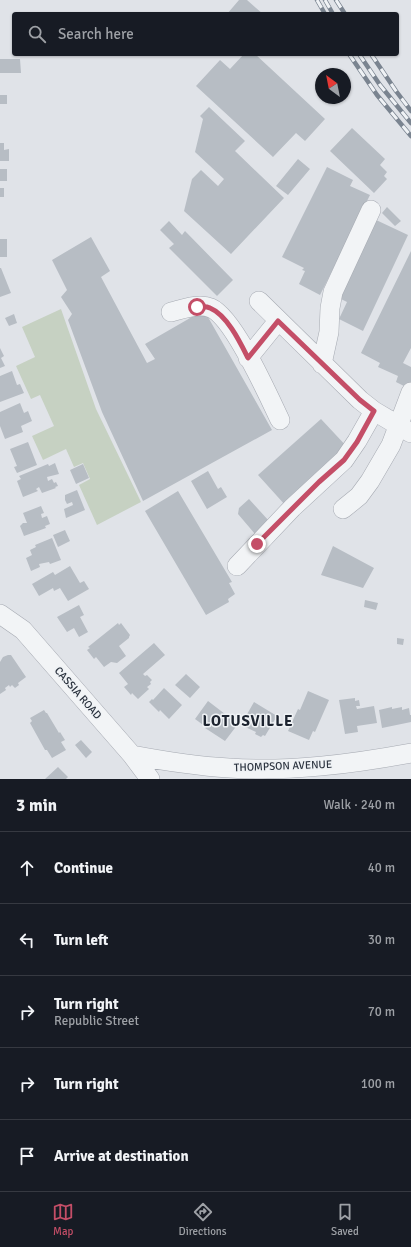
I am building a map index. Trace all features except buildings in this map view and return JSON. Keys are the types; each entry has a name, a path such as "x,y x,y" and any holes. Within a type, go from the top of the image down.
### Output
{"street":[{"path":"322,364 329,332 331,298 371,210"},
{"path":"259,301 360,400 374,411 405,430"},
{"path":"171,312 197,307 210,308 222,317 230,327 248,358 280,420"},
{"path":"248,358 278,321"},
{"path":"343,509 359,496 370,481 391,445 405,430 411,392"},
{"path":"237,566 292,508 344,460 357,442 374,411"},
{"name":"CASSIA ROAD","path":"0,614 23,630 132,755 150,779"},
{"name":"THOMPSON AVENUE","path":"132,755 182,764 319,773 411,753"}],"green space":[{"path":"61,309 96,409 141,502 97,525 79,485 90,479 83,463 74,467 66,449 43,460 32,436 54,426 40,395 31,399 16,366 35,357 22,327"}],"railway":[{"path":"317,0 324,12"},
{"path":"325,0 332,12"},
{"path":"336,0 344,12"},
{"path":"350,56 377,95 411,136"},
{"path":"360,56 380,85 411,123"},
{"path":"372,56 411,111"}],"district":[{"name":"LOTUSVILLE","path":"248,721"}],"route":[{"path":"197,307 204,306 216,311 230,327 248,358 278,321 360,400 374,411 357,442 344,460 292,508 257,544"}]}
